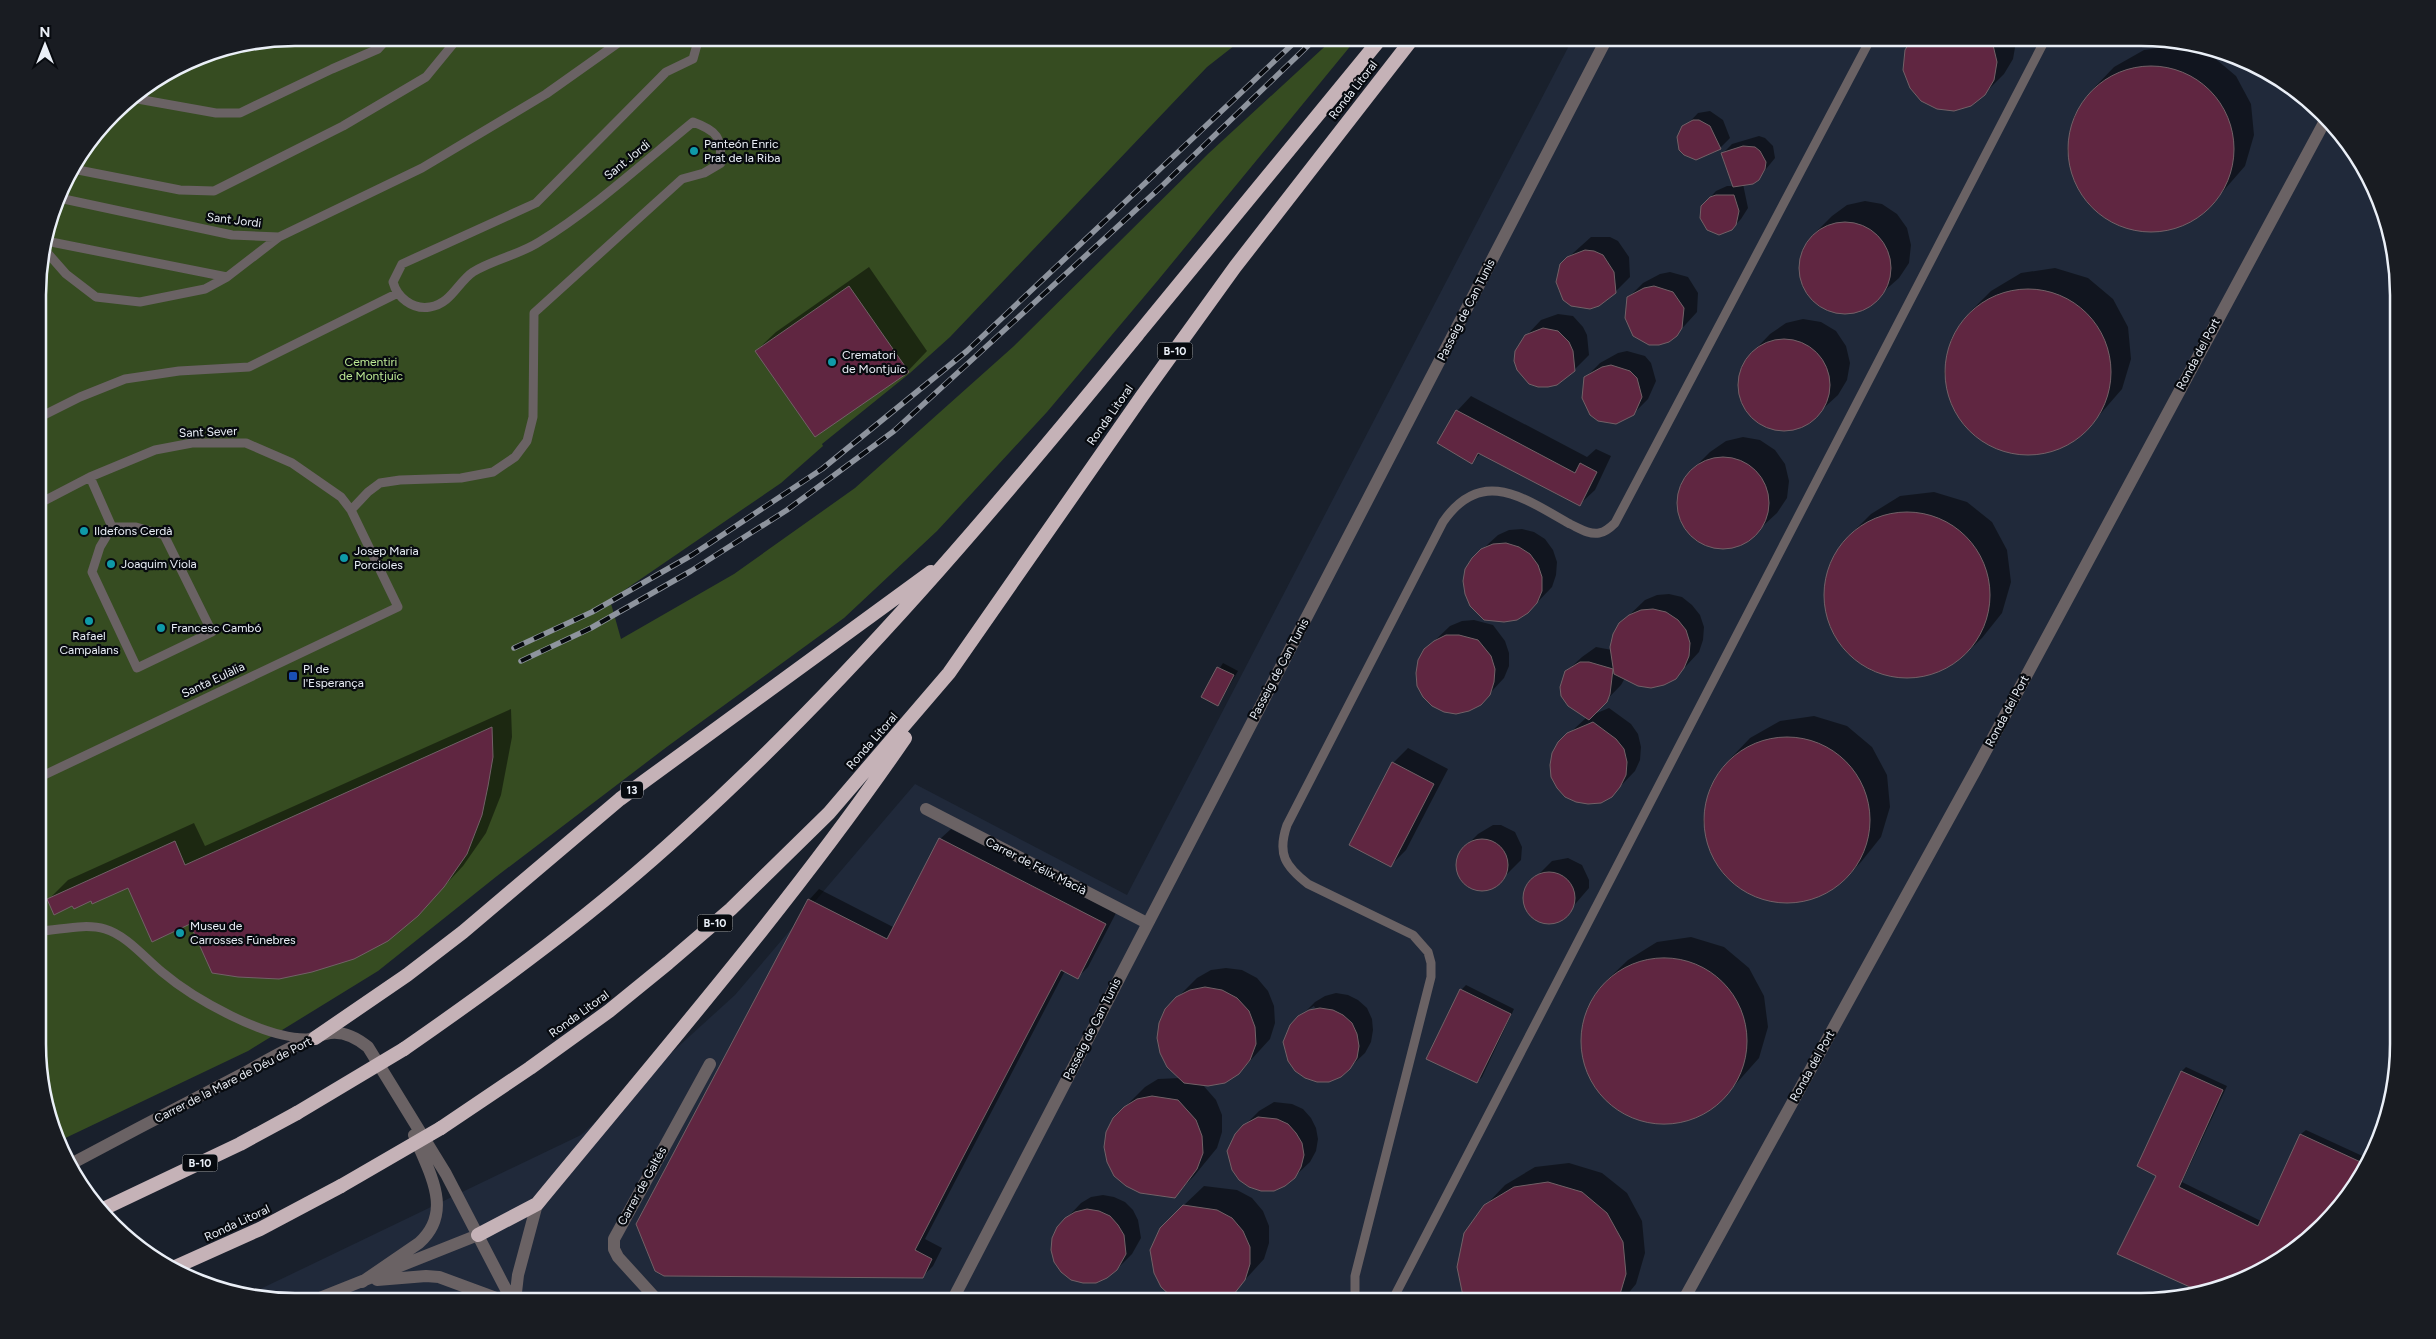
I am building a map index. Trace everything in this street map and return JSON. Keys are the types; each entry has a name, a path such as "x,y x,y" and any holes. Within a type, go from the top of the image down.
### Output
{"highway":[{"name":"Ronda Litoral","path":"107,1207 240,1144 297,1114 404,1048 541,951 683,832 760,760 848,671 958,551 1034,462 1374,46"},
{"name":"Ronda Litoral","path":"181,1265 260,1230 341,1186 440,1128 530,1068 609,1011 731,908 829,813 949,673 1142,396 1235,267 1407,46"},
{"name":"13","path":"315,1038 407,975 463,932 620,799 868,620 958,551"},
{"path":"478,1235 537,1204 813,864 866,795 949,673"},
{"path":"191,1270 260,1230"}],"street":[{"name":"Passeig de Can Tunis","path":"956,1293 1603,46"},
{"name":"Ronda del Port","path":"1687,1293 1975,771 2323,125"},
{"name":"Carrer de Félix Macià","path":"926,809 1147,923"},
{"name":"Carrer de la Mare de Déu de Port","path":"76,1161 261,1064 315,1038 330,1033 343,1034 358,1039 368,1047 446,1174 510,1293"},
{"name":"Carrer de Galtés","path":"651,1293 618,1257 614,1249 614,1238 710,1064"},
{"name":"Carrer de la Mare de Déu de Port","path":"362,1282 422,1239 436,1218 438,1208 436,1193 402,1104"},
{"path":"515,1293 518,1275 537,1204"},
{"name":"Carrer de la Mare de Déu de Port","path":"334,1293 478,1235"},
{"path":"362,1282 426,1276 452,1282 482,1293"},
{"path":"452,1282 464,1293"}],"lane":[{"path":"142,100 216,113 240,113 332,69 378,50 381,46"},
{"name":"Sant Jordi","path":"80,170 180,190 214,191 337,130 426,77 451,46"},
{"name":"Sant Jordi","path":"65,199 232,235 279,237 422,168 546,94 614,46"},
{"path":"46,415 80,397 125,380 179,372 249,367 396,294 393,282 402,264 536,203 666,72 693,59 697,46"},
{"path":"1355,1293 1355,1276 1431,977 1431,963 1428,952 1413,935 1308,884 1298,876 1288,866 1282,847 1287,825 1443,522 1459,503 1482,492 1508,492 1583,531 1600,533 1615,523 1867,46"},
{"path":"1396,1293 2042,46"},
{"name":"Sant Jordi","path":"351,510 368,492 380,483 400,480 461,478 478,475 493,472 515,457 527,441 533,417 534,314 682,179 704,174 721,163 721,144 711,129 693,122 560,228 520,253 472,273 446,301 430,307 413,305 396,294"},
{"path":"49,255 66,274 96,297 140,302 206,289 227,277 279,237"},
{"path":"52,242 227,277"},
{"name":"Sant Sever","path":"46,500 90,477 155,450 192,443 246,443 292,463 341,497 351,510 398,607"},
{"path":"90,477 112,528"},
{"path":"136,527 164,535 212,632 137,668 92,572 100,547 112,528 136,527"},
{"name":"Santa Eulàlia","path":"46,774 398,607"},
{"path":"46,931 92,927 105,929 119,936 176,984 192,994 265,1031 298,1038 315,1038"}],"shaded area":[{"path":"1569,46 2140,46 2173,48 2221,59 2251,72 2279,88 2317,119 2348,157 2364,185 2377,215 2388,263 2390,296 2390,1043 2388,1076 2377,1124 2364,1154 2348,1182 2328,1208 2305,1231 2279,1251 2251,1267 2221,1280 2189,1288 2140,1293 296,1293 258,1290 581,1135 735,995 915,784 1127,895"}],"green space":[{"name":"Cementiri de Montjuïc","path":"296,46 1234,46 1207,67 950,337 910,373 822,444 823,446 781,483 610,600 621,639 734,574 855,488 1014,346 1209,153 1325,46 1350,46 1047,412 937,531 844,618 668,746 497,876 378,971 248,1051 65,1138 51,1092 46,1043 46,296 48,263 59,215 72,185 88,157 108,131 131,108 157,88 185,72 215,59 263,48"}],"building":[{"path":"1907,46 1993,46 1997,62 1994,80 1985,95 1971,106 1954,111 1937,109 1921,101 1910,88 1903,70 1905,50"},
{"path":"2159,66 2183,72 2210,90 2228,117 2233,133 2233,165 2228,181 2210,208 2197,218 2175,229 2143,232 2119,226 2098,213 2087,202 2071,173 2068,141 2074,117 2087,96 2098,85 2127,69"},
{"path":"1693,120 1699,120 1710,126 1721,149 1696,160 1684,155 1679,150 1677,137 1682,126"},
{"path":"1743,146 1755,147 1760,151 1766,162 1765,169 1759,180 1753,184 1733,187 1721,153"},
{"path":"1734,195 1739,211 1736,225 1732,230 1719,235 1707,230 1700,218 1701,206 1710,197"},
{"path":"1845,222 1863,225 1878,235 1888,250 1891,268 1888,286 1878,301 1863,311 1845,314 1827,311 1812,301 1802,286 1799,268 1802,250 1812,235 1827,225"},
{"path":"1585,250 1603,255 1614,272 1616,293 1599,306 1590,309 1571,306 1563,300 1556,282 1560,264 1567,257"},
{"name":"Crematori de Montjuïc","path":"849,286 909,372 815,437 755,351"},
{"path":"1654,286 1673,292 1684,308 1682,328 1677,336 1669,342 1649,345 1633,336 1625,318 1627,297 1644,288"},
{"path":"2036,289 2060,295 2087,313 2105,340 2110,356 2110,388 2105,404 2087,431 2074,441 2052,452 2020,455 1996,449 1975,436 1964,425 1948,396 1945,364 1951,340 1964,319 1975,308 2004,292"},
{"path":"1543,328 1558,331 1569,342 1573,351 1575,371 1557,385 1538,387 1529,384 1517,370 1514,361 1515,351 1525,335"},
{"path":"1784,339 1802,342 1817,352 1827,367 1830,385 1827,403 1817,418 1802,428 1784,431 1766,428 1751,418 1741,403 1738,385 1741,367 1751,352 1766,342"},
{"path":"1611,365 1630,371 1637,378 1642,397 1634,415 1616,424 1598,421 1590,415 1582,398 1584,377 1602,367"},
{"path":"1456,410 1575,473 1580,463 1597,472 1580,506 1478,453 1472,464 1437,443"},
{"path":"1723,457 1741,460 1756,470 1766,485 1769,503 1766,521 1756,536 1741,546 1723,549 1705,546 1690,536 1680,521 1677,503 1680,485 1690,470 1705,460"},
{"path":"1915,512 1931,515 1946,521 1966,536 1984,563 1989,579 1989,611 1984,627 1966,654 1946,669 1931,675 1899,678 1883,675 1868,669 1843,648 1833,634 1827,619 1824,587 1827,571 1833,556 1854,531 1868,521 1883,515"},
{"path":"1506,543 1519,547 1530,554 1538,565 1542,577 1542,591 1537,603 1528,613 1517,620 1504,622 1484,620 1470,606 1465,594 1463,581 1465,569 1481,549 1493,544"},
{"path":"1653,609 1666,612 1678,620 1686,630 1690,643 1689,656 1684,668 1676,679 1664,685 1651,688 1638,686 1614,674 1610,647 1613,634 1619,623 1629,615 1641,610"},
{"path":"1446,635 1459,635 1478,640 1491,656 1495,669 1490,695 1481,705 1469,711 1456,714 1444,712 1432,706 1423,697 1417,686 1418,660 1424,649"},
{"path":"1580,662 1589,662 1613,669 1610,694 1607,702 1589,720 1568,706 1561,696 1560,687 1565,671"},
{"path":"1217,667 1234,675 1218,706 1201,697"},
{"path":"1593,722 1616,739 1624,749 1627,762 1626,775 1612,797 1601,803 1588,804 1576,802 1565,797 1551,777 1550,765 1552,753 1558,742 1567,733"},
{"path":"492,727 493,757 488,786 482,815 467,854 444,887 418,916 388,941 354,959 312,972 279,979 238,977 212,973 190,924 152,942 128,888 92,904 91,901 74,909 72,906 54,915 47,899 175,841 185,865"},
{"path":"1795,737 1819,743 1846,761 1864,788 1869,804 1869,836 1864,852 1846,879 1833,889 1811,900 1779,903 1755,897 1734,884 1723,873 1707,844 1704,812 1710,788 1723,767 1734,756 1763,740"},
{"path":"1392,762 1434,784 1391,867 1349,845"},
{"path":"939,838 1106,924 1078,979 1061,970 962,1159 915,1250 932,1259 923,1278 664,1276 655,1271 636,1224 808,899 887,939"},
{"path":"1482,839 1492,841 1500,847 1506,855 1508,865 1506,875 1500,883 1492,889 1482,891 1472,889 1464,883 1458,875 1456,865 1458,855 1464,847 1472,841"},
{"path":"1549,872 1559,874 1567,880 1573,888 1575,898 1573,908 1567,916 1559,922 1549,924 1539,922 1531,916 1525,908 1523,898 1525,888 1531,880 1539,874"},
{"path":"1672,958 1696,964 1723,982 1741,1009 1746,1025 1746,1057 1741,1073 1723,1100 1710,1110 1688,1121 1656,1124 1632,1118 1611,1105 1600,1094 1584,1065 1581,1033 1587,1009 1600,988 1611,977 1640,961"},
{"path":"1205,987 1222,990 1237,998 1249,1011 1255,1027 1256,1044 1250,1060 1239,1074 1225,1083 1208,1086 1184,1083 1167,1067 1160,1053 1157,1038 1159,1023 1165,1009 1176,997 1190,990"},
{"path":"1460,989 1511,1014 1477,1083 1426,1059"},
{"path":"1320,1008 1333,1010 1343,1015 1352,1023 1357,1034 1359,1046 1357,1058 1350,1069 1341,1077 1329,1082 1317,1082 1305,1078 1295,1071 1288,1061 1283,1042 1290,1025 1298,1016 1309,1010"},
{"path":"2181,1071 2223,1090 2179,1187 2258,1226 2300,1134 2360,1162 2348,1182 2328,1208 2305,1231 2279,1251 2236,1274 2191,1287 2117,1254 2156,1176 2137,1166"},
{"path":"1152,1096 1178,1100 1196,1120 1202,1136 1203,1153 1197,1169 1175,1198 1140,1193 1126,1186 1114,1176 1107,1162 1104,1147 1106,1132 1113,1118 1124,1107 1137,1099"},
{"path":"1258,1117 1277,1119 1288,1124 1302,1143 1304,1155 1301,1167 1295,1178 1285,1186 1274,1191 1261,1191 1249,1187 1239,1180 1232,1170 1227,1151 1235,1134 1243,1125"},
{"path":"1548,1182 1582,1192 1607,1213 1623,1242 1626,1274 1620,1293 1462,1293 1457,1267 1464,1233 1484,1205 1514,1187"},
{"path":"1183,1205 1217,1210 1232,1218 1243,1231 1250,1247 1250,1264 1245,1280 1235,1293 1168,1293 1161,1287 1154,1273 1150,1250 1160,1228"},
{"path":"1087,1209 1099,1211 1110,1216 1124,1235 1126,1254 1117,1270 1107,1278 1096,1283 1083,1283 1071,1280 1061,1272 1054,1262 1051,1250 1052,1238 1057,1227 1065,1218 1075,1212"}],"railway":[{"path":"514,648 592,612 692,555 822,469 967,351 1291,46"},
{"path":"521,661 591,628 691,571 787,510 894,431 1162,186 1308,46"}],"place":[{"name":"Panteón Enric Prat de la Riba","path":"694,151"},
{"name":"Crematori de Montjuïc","path":"832,362"},
{"name":"Ildefons Cerdà","path":"84,531"},
{"name":"Josep Maria Porcioles","path":"344,558"},
{"name":"Joaquim Viola","path":"111,564"},
{"name":"Rafael Campalans","path":"89,621"},
{"name":"Francesc Cambó","path":"161,628"},
{"name":"Pl de l'Esperança","path":"293,676"},
{"name":"Museu de Carrosses Fúnebres","path":"180,933"}]}
